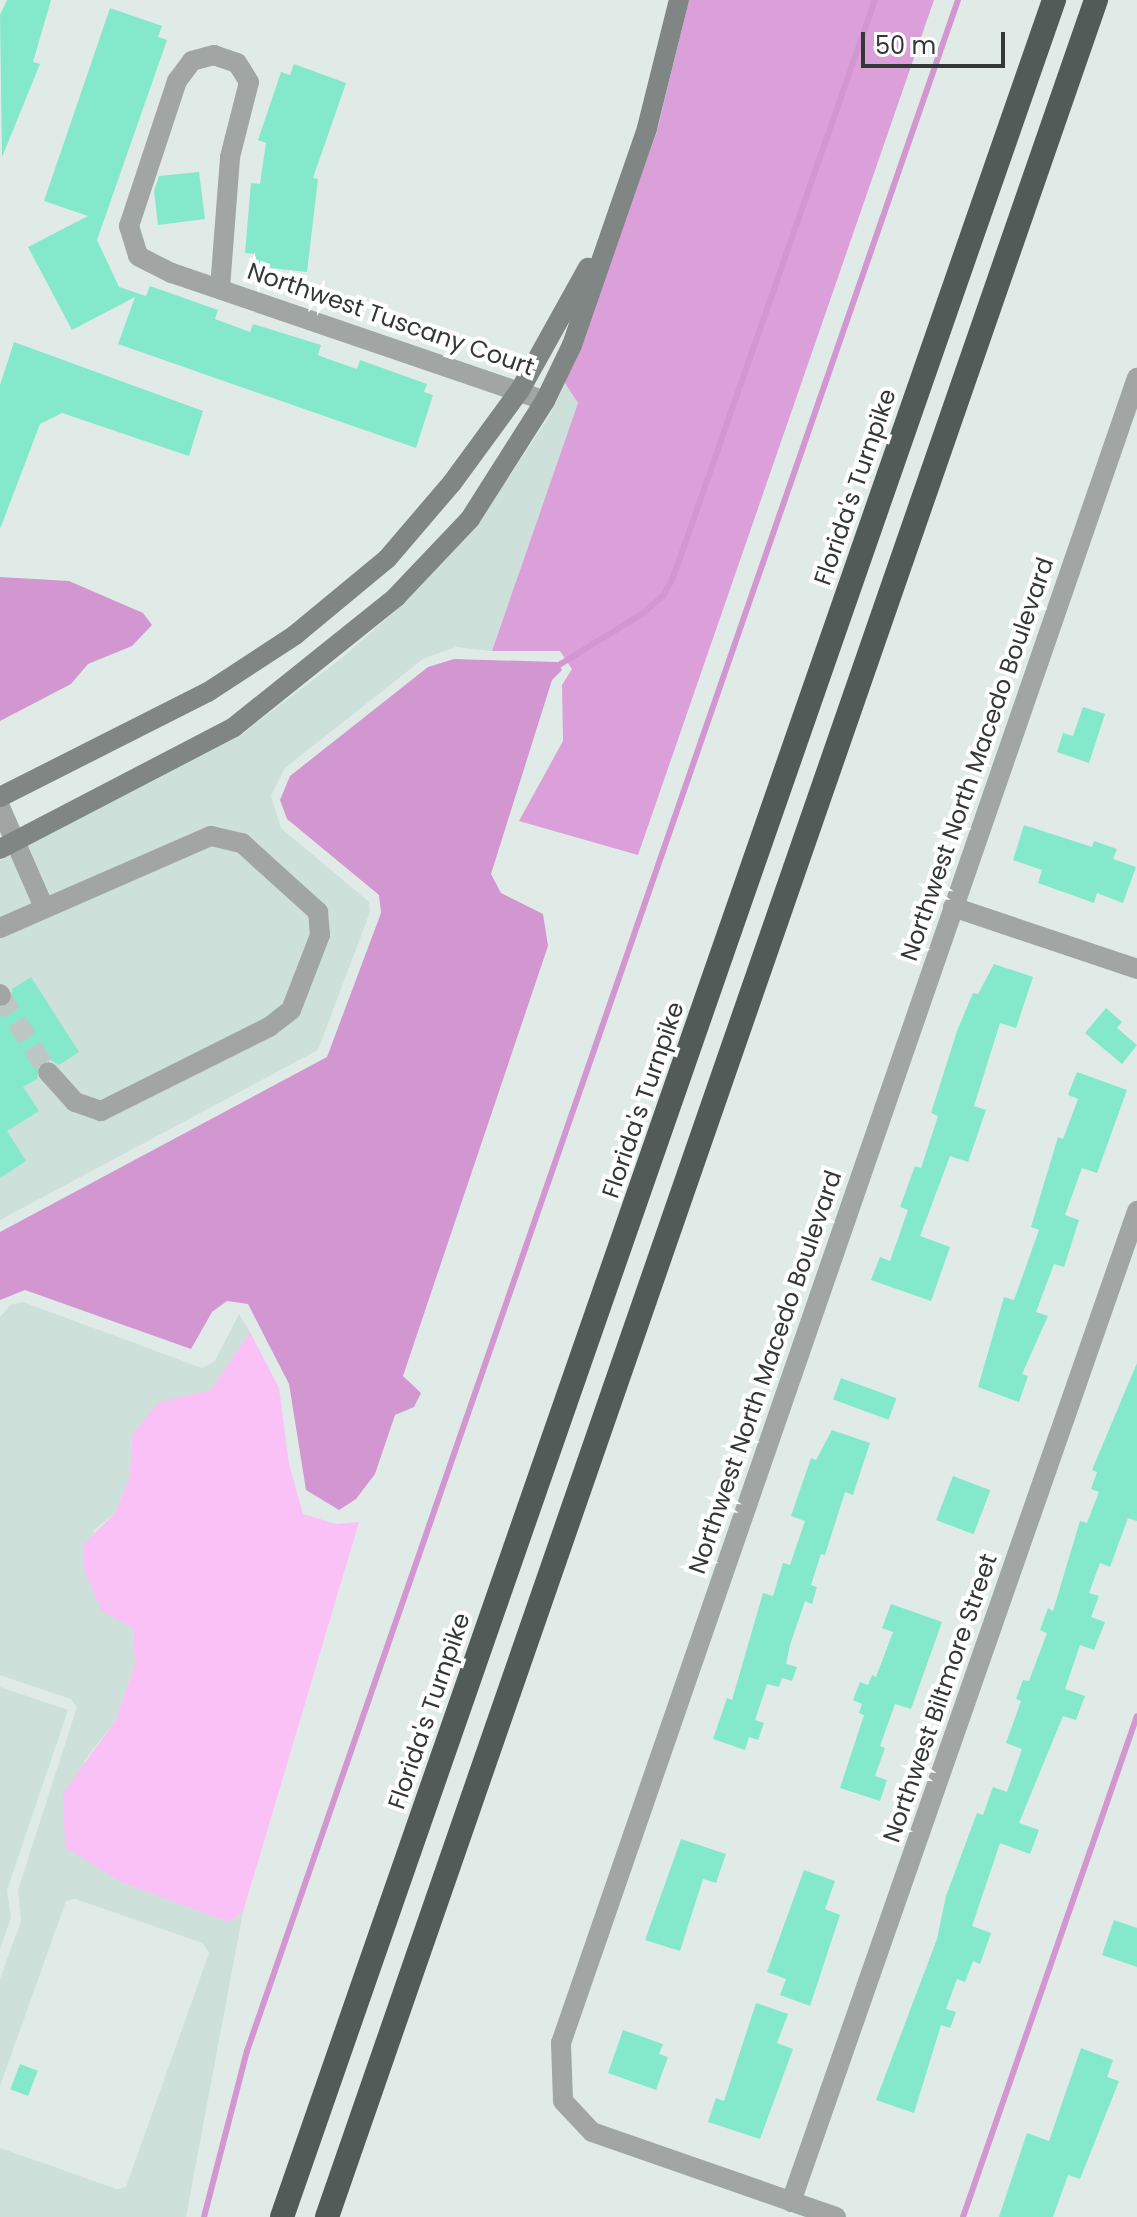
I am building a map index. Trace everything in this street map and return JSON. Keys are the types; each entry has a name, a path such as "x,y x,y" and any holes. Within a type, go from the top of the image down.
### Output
{"highway":[{"name":"Florida's Turnpike","path":"282,2217 1054,0"},
{"path":"327,2217 1096,0"}],"street":[{"path":"7,844 234,727 337,649 396,597 470,519 545,401 572,345 620,209 679,0"},
{"name":"Northwest Tuscany Court","path":"220,288 230,157 249,82 237,63 214,55 192,61 177,81 128,237 138,256 152,265 545,401"},
{"path":"0,797 208,692 295,635 387,559 452,483 520,390 620,209"},
{"name":"Northwest North Macedo Boulevard","path":"836,2217 592,2132 563,2101 561,2043 1137,378"},
{"path":"0,807 7,844 44,907"},
{"path":"0,928 211,836 242,843 318,912 320,935 291,1010 269,1027 101,1111 75,1102 48,1072"},
{"path":"953,907 1137,969"},
{"name":"Northwest Biltmore Street","path":"791,2202 1137,1211"}],"shaded area":[{"path":"689,0 934,0 638,855 519,821 563,741 562,685 572,669 560,651 492,651 578,403 565,383 657,131"},
{"path":"565,383 578,403 492,651 456,647 423,659 285,768 271,796 281,828 369,902 370,912 318,1050 0,1220 0,861 10,855 40,922 58,912 28,845 238,737 343,657 403,604 476,527 550,415"},
{"path":"0,577 69,581 143,613 152,625 132,646 88,664 71,684 0,721"},
{"path":"454,659 557,662 562,670 552,680 491,874 501,893 543,914 548,946 403,1376 421,1393 414,1407 395,1415 375,1474 356,1499 339,1510 306,1490 289,1384 248,1304 227,1301 212,1312 191,1349 25,1290 0,1300 0,1232 327,1057 381,913 379,895 287,819 280,800 290,776 428,667"},
{"path":"23,1302 202,1368 215,1361 239,1314 250,1332 211,1390 188,1398 132,1435 130,1476 115,1513 93,1531 133,1628 135,1664 116,1720 84,1761 123,1883 228,1922 243,1912 186,2217 0,2217 0,2148 117,2189 126,2187 209,1953 203,1943 75,1899 66,1901 0,2086 0,1979 21,1921 18,1890 77,1707 71,1699 0,1675 0,1317 10,1305"},
{"path":"250,1332 279,1388 289,1464 303,1514 336,1524 359,1522 243,1912 228,1922 123,1883 65,1847 63,1793 116,1720 135,1664 133,1628 102,1611 84,1570 84,1544 115,1513 130,1476 132,1435 159,1402 211,1390"},
{"path":"0,1687 68,1710 7,1890 11,1918 0,1949"}],"building":[{"path":"7,0 51,0 33,62 40,64 2,157 0,15"},
{"path":"110,8 162,26 158,37 167,40 97,240 119,287 146,296 150,286 218,310 215,319 250,332 253,324 321,345 318,355 357,369 360,360 427,384 424,392 433,395 416,448 118,344 135,297 72,330 28,247 88,216 44,201"},
{"path":"294,64 346,83 313,178 318,179 307,272 254,266 255,254 245,253 251,183 260,184 266,143 258,140 281,72 290,75"},
{"path":"199,172 205,219 158,225 154,191 159,176"},
{"path":"14,342 203,411 189,456 62,413 40,424 0,529 0,385"},
{"path":"1083,707 1105,714 1089,763 1057,752 1063,733 1073,736"},
{"path":"1024,825 1092,847 1094,841 1117,849 1113,859 1136,867 1123,903 1097,893 1094,903 1038,883 1042,870 1013,860"},
{"path":"994,964 1033,977 1016,1028 1000,1023 974,1106 986,1110 968,1162 950,1156 920,1236 950,1247 931,1301 871,1280 880,1257 890,1261 908,1210 900,1207 915,1166 921,1168 938,1116 931,1113 957,1031 973,993 978,994"},
{"path":"31,977 79,1052 59,1065 51,1060 40,1062 37,1079 23,1087 39,1111 7,1131 26,1161 0,1178 0,1009 12,1002 12,989"},
{"path":"1106,1008 1122,1022 1117,1028 1137,1045 1122,1064 1085,1033"},
{"path":"1077,1072 1127,1090 1097,1173 1082,1168 1065,1215 1079,1220 1064,1267 1054,1264 1036,1312 1048,1316 1022,1374 1028,1376 1019,1402 978,1387 1004,1297 1014,1300 1039,1230 1031,1227 1058,1137 1063,1139 1078,1099 1068,1095"},
{"path":"1137,1363 1137,1521 1128,1518 1110,1567 1100,1563 1089,1593 1099,1596 1091,1617 1105,1622 1094,1650 1080,1645 1065,1689 1085,1696 1076,1720 1063,1716 1019,1823 1039,1830 1030,1854 1000,1843 972,1926 991,1933 980,1964 973,1961 965,1982 957,1979 946,2009 956,2012 950,2028 941,2025 914,2113 876,2100 937,1939 946,1896 977,1813 983,1815 993,1787 1007,1792 1022,1749 1006,1743 1021,1701 1016,1699 1023,1680 1029,1681 1047,1633 1040,1630 1048,1608 1053,1611 1080,1521 1087,1523 1099,1492 1091,1489 1097,1472 1092,1470"},
{"path":"841,1378 896,1398 889,1420 833,1400"},
{"path":"832,1430 870,1443 853,1495 845,1492 825,1555 821,1554 811,1585 817,1587 812,1604 805,1601 790,1645 786,1664 797,1667 792,1681 782,1678 779,1687 767,1684 755,1720 764,1723 758,1740 749,1737 745,1750 713,1739 727,1698 732,1700 763,1593 773,1596 783,1563 790,1565 805,1521 791,1516 811,1458 816,1460"},
{"path":"953,1476 990,1490 973,1534 936,1520"},
{"path":"891,1604 942,1622 911,1709 895,1704 880,1746 885,1748 875,1776 887,1780 880,1801 840,1788 864,1715 859,1713 862,1704 853,1700 860,1682 868,1685 872,1675 876,1677 893,1632 882,1628"},
{"path":"681,1839 726,1854 716,1883 703,1879 680,1951 645,1940"},
{"path":"804,1870 835,1881 825,1909 840,1915 810,2006 780,1995 786,1979 767,1972"},
{"path":"1114,1920 1137,1928 1137,1967 1102,1955"},
{"path":"756,2003 788,2014 777,2043 793,2049 760,2139 708,2122 716,2098 724,2101"},
{"path":"623,2030 663,2044 659,2054 668,2057 656,2090 608,2073"},
{"path":"1081,2048 1113,2060 1107,2077 1119,2081 1080,2179 1068,2175 1053,2217 999,2217 1027,2133 1049,2141"},
{"path":"20,2064 38,2071 28,2096 10,2089"}],"waterway":[{"path":"559,665 642,614 663,596 673,578 875,0"},
{"path":"204,2217 247,2051 958,0"},
{"path":"963,2217 1137,1716"}],"tunnel":[{"path":"1,996 48,1072"}]}
